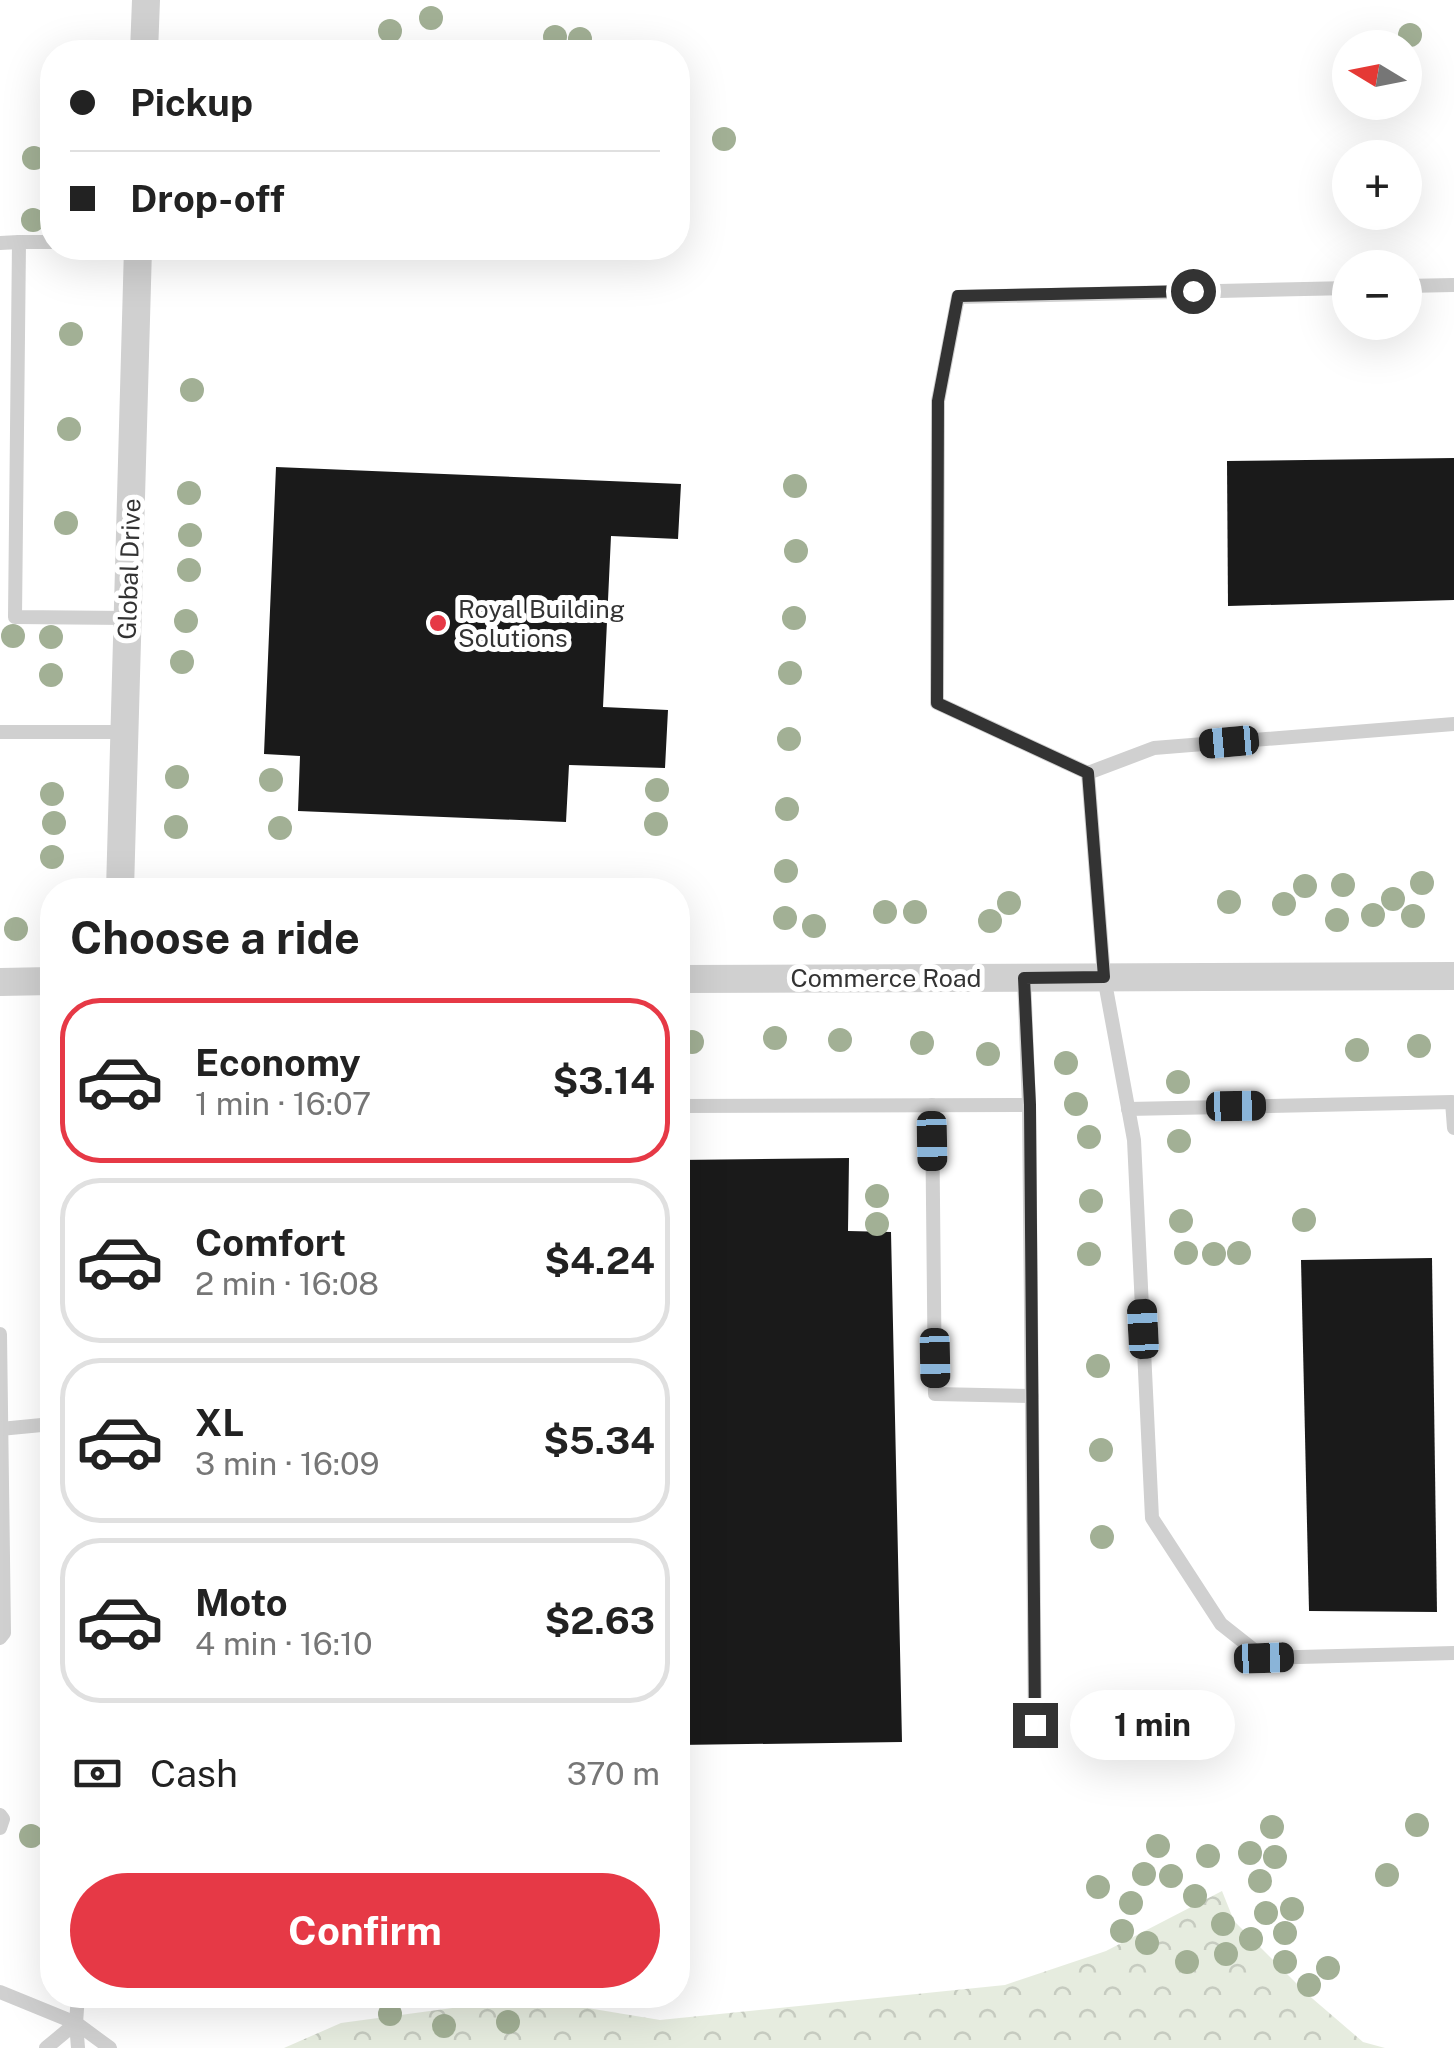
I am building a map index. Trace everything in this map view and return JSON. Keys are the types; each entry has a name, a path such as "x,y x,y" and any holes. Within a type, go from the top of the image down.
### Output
{"street":[{"path":"144,40 146,0"},
{"name":"Global Drive","path":"120,878 138,260"},
{"name":"Commerce Road","path":"690,979 1454,976"},
{"path":"0,982 40,981"}],"lane":[{"path":"0,242 40,242"},
{"path":"19,242 8,617 128,618"},
{"path":"1422,286 1454,285"},
{"path":"1332,288 958,296 938,401 937,703 1088,773 1154,748 1454,724"},
{"path":"0,732 124,732"},
{"path":"1088,773 1104,977 1134,1140 1152,1518 1221,1624 1264,1658 1454,1653"},
{"path":"1024,978 1030,1105 1035,1725"},
{"path":"1128,1109 1452,1102 1454,1128"},
{"path":"932,1105 935,1394 1032,1396"},
{"path":"690,1106 1030,1105"},
{"path":"0,1334 4,1632 0,1638"},
{"path":"1,1429 40,1425"},
{"path":"0,1815 0,1828"},
{"path":"0,1992 40,2008"},
{"path":"41,2008 76,2022 110,2048"},
{"path":"77,2008 78,2048"},
{"path":"46,2048 76,2022"}],"green space":[{"path":"1222,1891 1234,1921 1306,1993 1363,2042 1385,2048 284,2048 341,2023 453,2008 587,2008 660,2020 1005,1985 1106,1951"}],"building":[{"path":"1454,458 1454,600 1228,606 1227,461"},
{"name":"Royal Building Solutions","path":"276,467 681,484 678,539 611,536 603,707 668,710 665,768 569,765 566,822 298,811 300,756 264,754"},
{"path":"849,1158 848,1231 891,1232 902,1742 690,1745 690,1160"},
{"path":"1432,1258 1437,1612 1309,1611 1301,1260"}],"place":[{"name":"Royal Building Solutions","path":"438,623"}],"route":[{"path":"1035,1725 1030,1105 1024,978 1104,977 1088,773 937,703 938,401 958,296 1193,291"}]}
